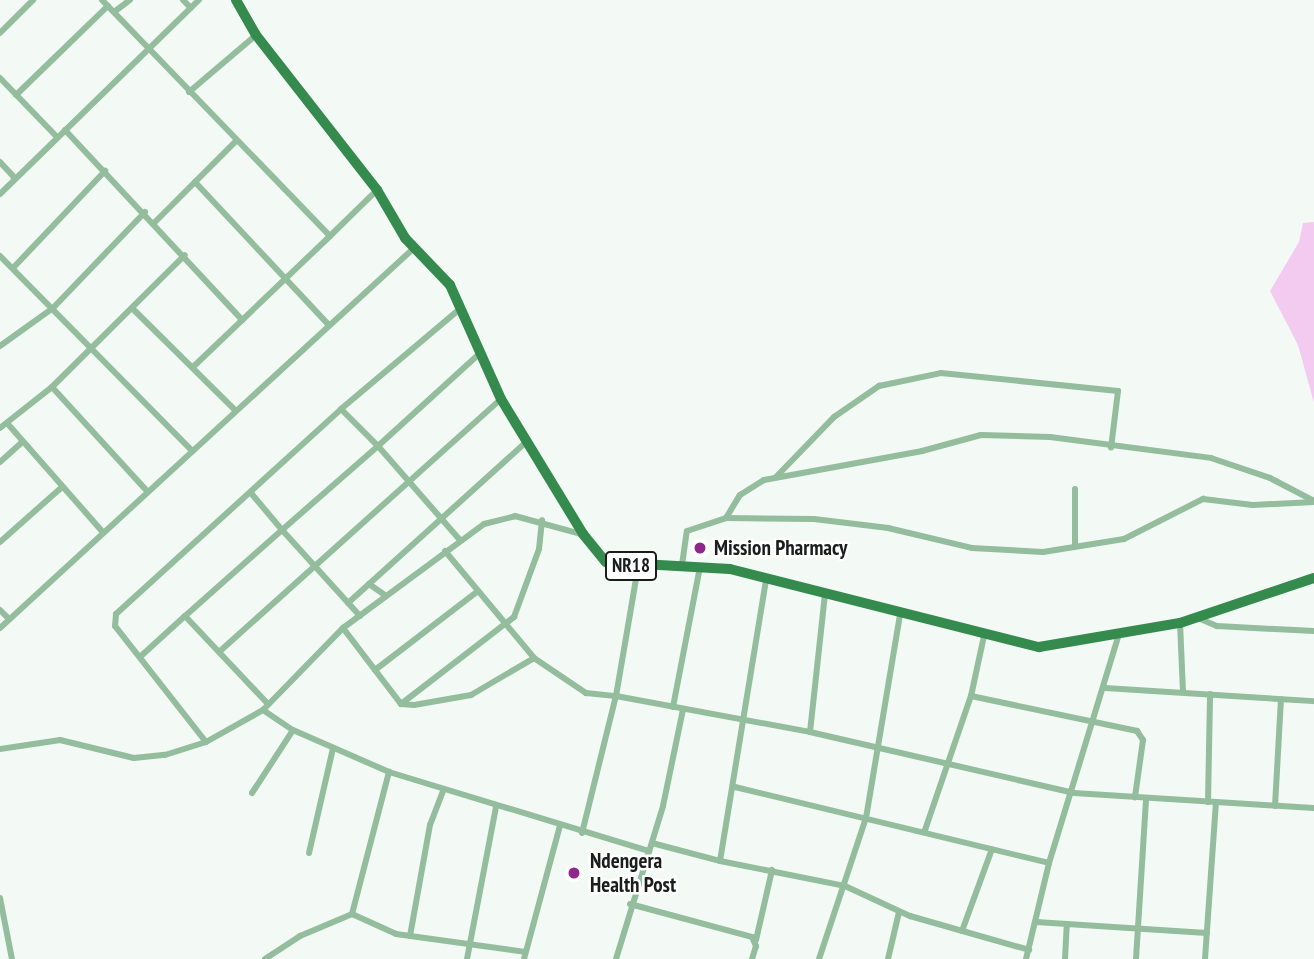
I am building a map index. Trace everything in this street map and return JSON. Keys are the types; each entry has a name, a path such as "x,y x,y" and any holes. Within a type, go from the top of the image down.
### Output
{"main road":[{"name":"NR18","path":"236,0 256,35 377,190 414,248 438,268 461,308 501,399 583,534 606,562 638,567 700,565 766,579 984,636 1039,646 1180,623 1259,593 1314,578"}],"street":[{"path":"0,33 33,0"},
{"path":"102,0 235,142 330,236"},
{"path":"114,12 130,0"},
{"path":"183,0 191,8"},
{"path":"0,194 151,50 199,0"},
{"path":"16,95 108,6"},
{"path":"189,92 256,35"},
{"path":"0,78 57,137"},
{"path":"65,130 155,222 242,320"},
{"path":"155,222 235,142"},
{"path":"0,163 15,178"},
{"path":"13,268 105,171"},
{"path":"195,183 329,325"},
{"path":"193,367 377,190"},
{"path":"0,346 53,308 145,212"},
{"path":"0,628 102,531 414,248"},
{"path":"0,256 192,451"},
{"path":"0,428 52,387 185,256"},
{"path":"206,742 115,626 116,614 251,494 341,409 461,308"},
{"path":"132,309 235,410"},
{"path":"141,656 479,354"},
{"path":"776,477 798,451 852,403 879,386 941,373 1118,391 1111,448"},
{"path":"52,387 147,491"},
{"path":"219,652 501,399"},
{"path":"341,409 411,480 459,539"},
{"path":"7,423 102,531"},
{"path":"726,518 732,504 752,485 776,477 922,451 981,435 1050,437 1111,448 1211,458 1270,478 1314,501"},
{"path":"0,462 22,442"},
{"path":"348,603 441,516 526,442"},
{"path":"0,542 62,487"},
{"path":"1075,489 1075,545"},
{"path":"251,494 360,616"},
{"path":"682,565 687,531 726,518 814,519 888,528 972,548 1043,552 1124,539 1203,499 1253,505 1314,501"},
{"path":"0,749 60,740 134,758 165,755 206,742 266,707 343,628 459,539 499,518 542,520 583,534"},
{"path":"401,704 506,624 518,611 527,590 542,520"},
{"path":"445,551 534,658 576,689 810,732 1074,793 1314,808"},
{"path":"673,707 700,565"},
{"path":"583,833 616,696 638,567"},
{"path":"720,862 735,787 743,719 766,579"},
{"path":"369,584 386,596"},
{"path":"375,670 478,592"},
{"path":"810,732 825,594"},
{"path":"0,610 9,619"},
{"path":"819,959 866,818 880,749 900,614"},
{"path":"186,615 266,707 293,730 389,772 443,791 649,851"},
{"path":"1198,618 1217,626 1314,631"},
{"path":"1180,623 1183,692"},
{"path":"343,628 401,704"},
{"path":"1026,959 1049,863 1074,793 1119,634"},
{"path":"925,830 950,764 971,696 984,636"},
{"path":"401,704 471,695 534,658"},
{"path":"1105,688 1314,701"},
{"path":"1205,959 1212,803 1210,694"},
{"path":"971,696 1141,735 1135,797"},
{"path":"1275,806 1281,699"},
{"path":"616,959 630,904 652,843 683,709"},
{"path":"252,793 293,730"},
{"path":"309,853 333,748"},
{"path":"352,914 389,772"},
{"path":"735,787 925,830 1049,863"},
{"path":"410,936 430,825 443,791"},
{"path":"1136,959 1146,798"},
{"path":"467,959 496,807"},
{"path":"265,959 322,925 352,914 410,936 471,941 525,955 560,826"},
{"path":"652,843 720,862 845,886 900,912 1029,950"},
{"path":"962,931 992,849"},
{"path":"752,959 772,870"},
{"path":"0,898 12,959"},
{"path":"630,904 756,940"},
{"path":"888,959 900,912"},
{"path":"1036,922 1207,933"},
{"path":"1065,959 1067,925"}],"shaded area":[{"path":"1314,222 1314,403 1298,345 1270,291 1299,242 1303,223"}],"place":[{"name":"Mission Pharmacy","path":"700,548"},
{"name":"Ndengera Health Post","path":"574,873"}]}
